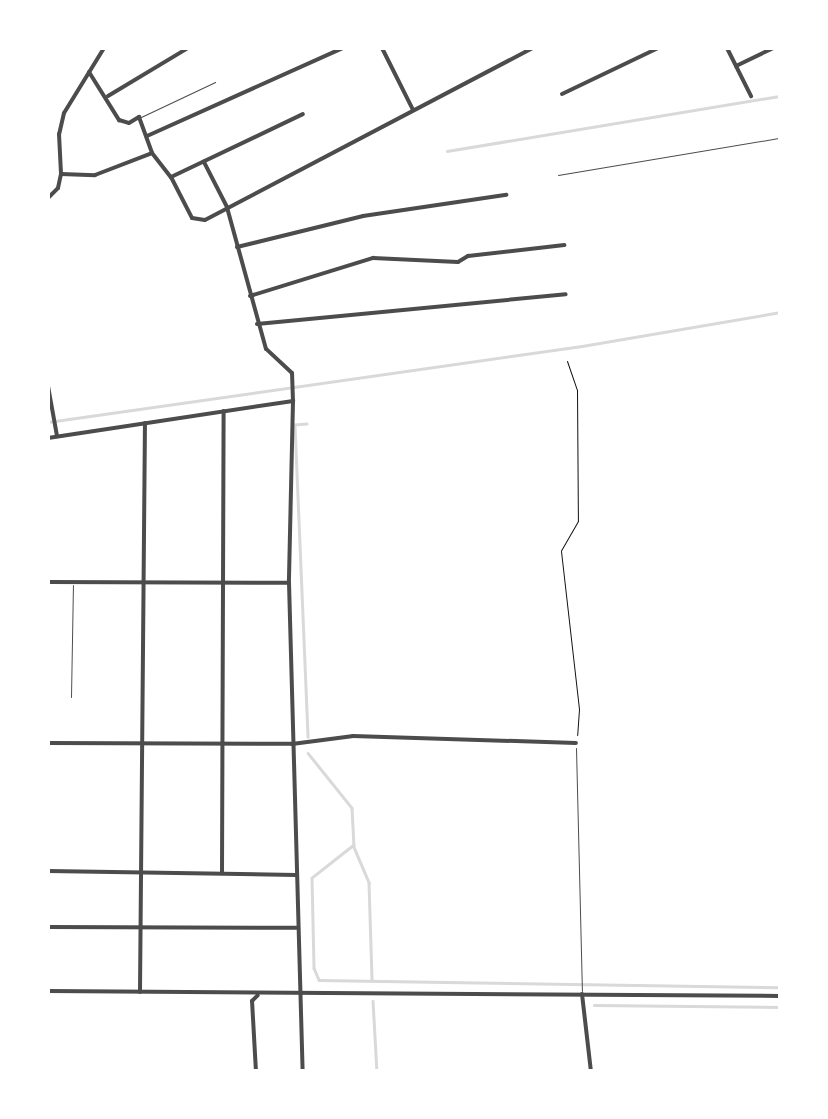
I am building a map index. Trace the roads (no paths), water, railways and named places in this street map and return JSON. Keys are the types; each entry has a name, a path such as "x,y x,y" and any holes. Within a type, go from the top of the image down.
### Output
{"street":[{"path":"48,198 58,188 61,174 59,134 64,113 104,48"},
{"path":"108,96 188,48"},
{"path":"146,136 344,48"},
{"path":"382,48 413,110"},
{"path":"89,72 123,123 139,118 152,153 171,177 192,218 205,220 532,48"},
{"path":"562,94 658,48"},
{"path":"727,48 751,96"},
{"path":"736,66 772,48"},
{"path":"171,177 303,114"},
{"path":"61,174 94,176 152,153"},
{"path":"204,162 227,208 266,348 292,373 289,583 303,1072"},
{"path":"237,247 363,216 506,195"},
{"path":"250,296 373,258 458,262 468,256 564,245"},
{"path":"257,324 566,294"},
{"path":"48,386 57,436"},
{"path":"48,438 294,398"},
{"path":"222,872 224,412"},
{"path":"140,992 145,423"},
{"path":"48,582 289,583"},
{"path":"48,743 292,744 353,736 576,742"},
{"path":"48,871 296,875"},
{"path":"48,927 298,928"},
{"path":"48,991 780,996"},
{"path":"256,1072 252,1001 259,993"},
{"path":"582,994 588,1010 590,1072"}],"lane":[{"path":"139,118 215,82"},
{"path":"558,175 780,138"},
{"path":"71,697 72,582"},
{"path":"576,742 582,994"}],"waterway":[{"path":"447,151 780,96"},
{"path":"48,422 582,346 780,312"},
{"path":"307,424 295,425 308,737"},
{"path":"308,753 352,808 354,845 312,878 314,968 319,980 780,987"},
{"path":"354,847 369,883 372,980"},
{"path":"373,1001 377,1072"},
{"path":"594,1005 780,1007"}]}
